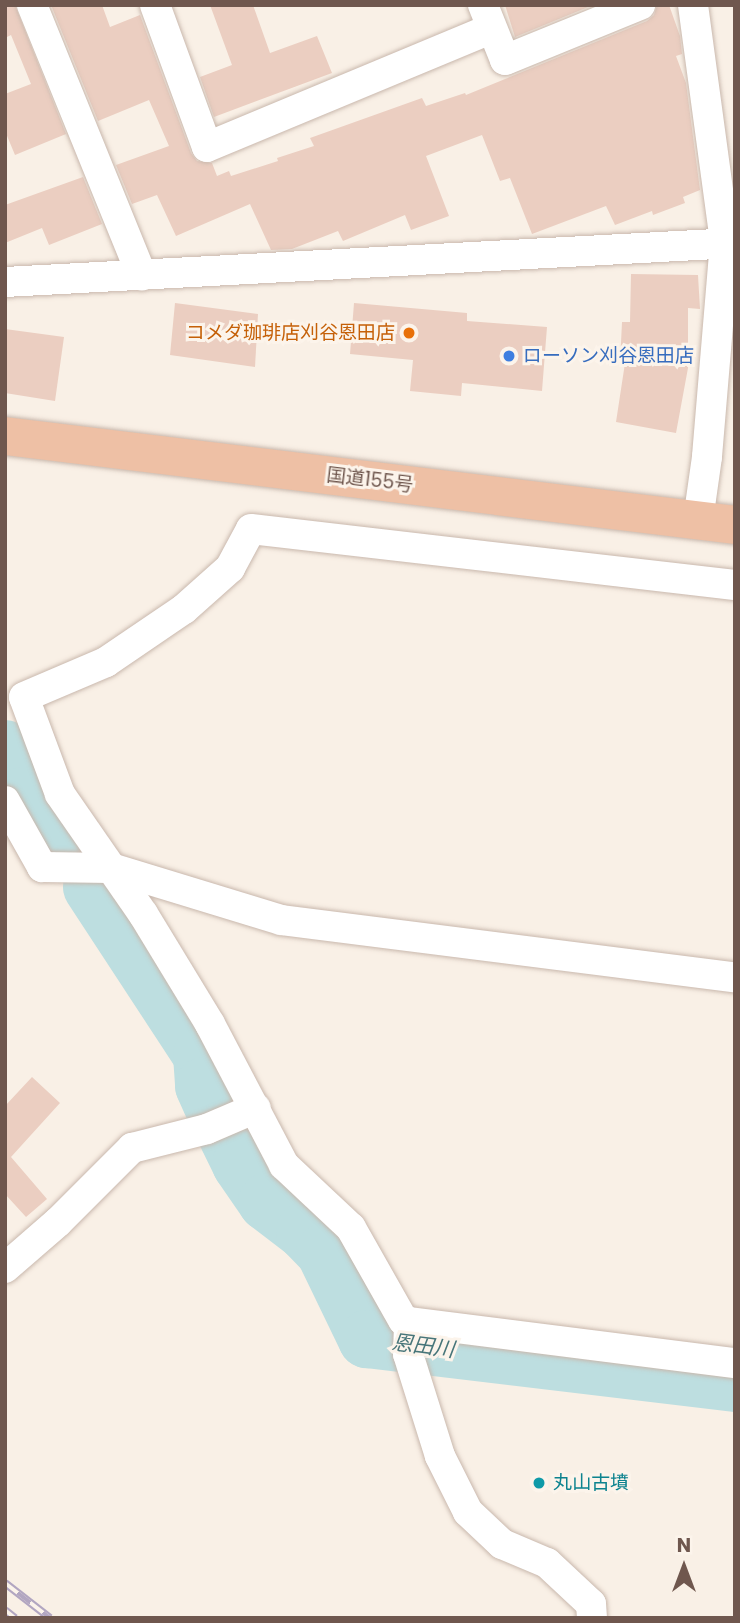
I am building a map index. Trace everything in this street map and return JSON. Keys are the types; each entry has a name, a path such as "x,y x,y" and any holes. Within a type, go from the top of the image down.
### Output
{"highway":[{"name":"国道155号","path":"5,436 735,525"}],"street":[{"path":"32,5 142,276"},
{"path":"155,5 207,147 487,17 505,60 640,5"},
{"path":"693,5 730,243 698,520"},
{"path":"5,282 730,243"},
{"path":"592,1618 591,1604 547,1563 502,1544 468,1512 440,1456 403,1321 351,1228 284,1165 256,1108 170,958 60,794 24,697 106,662 184,609 230,568 251,529 735,585"},
{"path":"5,801 42,867 111,868 281,920 735,977"},
{"path":"5,1268 58,1222 132,1148 206,1129 256,1108"},
{"path":"409,1335 735,1363"}],"building":[{"path":"5,5 15,5 66,134 15,155 5,131 5,94 31,84 11,35 5,38"},
{"path":"51,5 102,5 110,27 140,15 191,153 197,161 212,163 217,176 229,171 231,176 314,146 310,138 422,98 426,106 465,93 466,95 647,21 654,15 657,5 669,5 680,36 682,54 676,56 686,83 700,190 683,197 685,203 653,215 652,211 615,225 606,206 532,234 510,178 500,181 482,135 426,156 449,216 411,230 405,215 343,241 338,231 292,249 271,250 250,204 176,236 157,195 132,204 116,165 169,146 149,100 98,121"},
{"path":"210,5 253,5 270,53 317,36 332,73 214,117 200,77 232,65"},
{"path":"505,5 593,5 515,37"},
{"path":"83,177 102,224 49,245 42,228 5,243 5,205"},
{"path":"631,274 698,275 700,309 688,308 688,368 676,433 616,422 625,363 620,363 622,322 630,322"},
{"path":"175,303 258,314 255,367 170,355"},
{"path":"354,303 467,313 467,321 547,327 542,391 462,383 461,396 410,391 413,360 350,354"},
{"path":"5,329 64,337 55,401 5,393"},
{"path":"32,1077 60,1103 11,1157 47,1199 26,1217 5,1194 5,1106"}],"waterway":[{"name":"恩田川","path":"5,749 23,796 65,851"},
{"name":"恩田川","path":"92,887 202,1055 204,1086 218,1117"},
{"name":"恩田川","path":"224,1129 241,1164 267,1202 305,1231 325,1252 367,1339 735,1383"}],"railway":[{"path":"5,1583 50,1618"},
{"path":"5,1610 15,1618"}],"place":[{"name":"コメダ珈琲店刈谷恩田店","path":"409,333"},
{"name":"ローソン刈谷恩田店","path":"509,356"},
{"name":"丸山古墳","path":"539,1483"}]}
